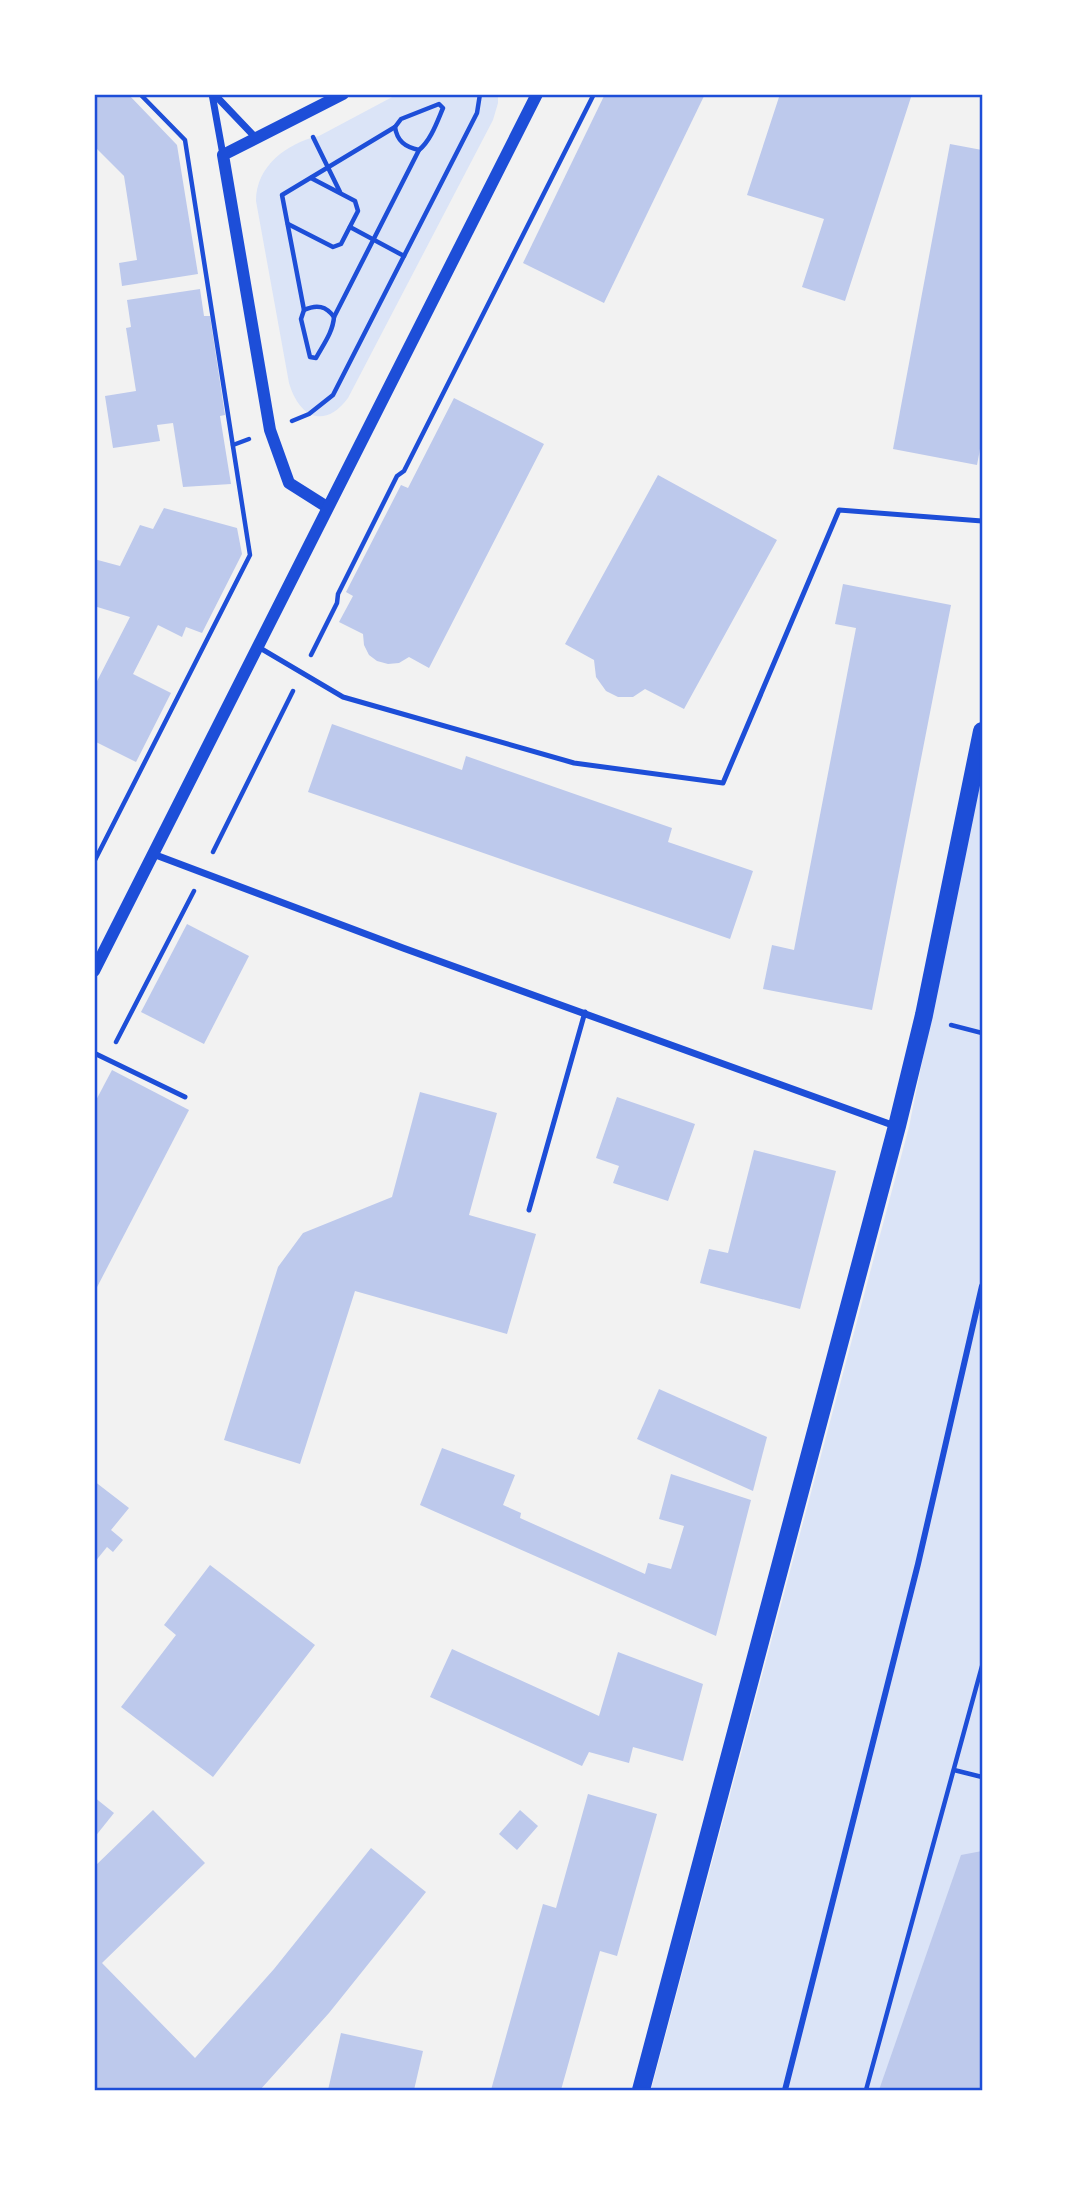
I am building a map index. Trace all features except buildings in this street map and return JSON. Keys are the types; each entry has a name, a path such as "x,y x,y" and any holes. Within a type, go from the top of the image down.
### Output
{"main road":[{"path":"641,2091 897,1126 923,1017 982,731"}],"street":[{"path":"213,94 256,138"},
{"path":"213,94 270,430 289,483 327,506"},
{"path":"223,155 343,94"},
{"path":"523,123 526,94"},
{"path":"94,971 537,94"},
{"path":"153,853 404,948 897,1126"},
{"path":"785,2091 918,1564 982,1286"}],"lane":[{"path":"257,646 343,697 574,763 723,783 839,510 982,521"},
{"path":"529,1210 585,1012"},
{"path":"94,1054 185,1097"}],"path":[{"path":"94,862 250,555 185,140 140,94"},
{"path":"233,445 309,414 333,395 477,113 480,94"},
{"path":"107,1060 204,872 397,476 404,471 594,94"},
{"path":"439,104 443,108 373,239 316,358 310,357 302,319 303,310 282,195 328,167 395,127 401,119 439,104"},
{"path":"302,116 340,193"},
{"path":"395,127 401,142 408,148 419,150"},
{"path":"287,223 333,247 341,244 358,211 355,201 311,178"},
{"path":"350,227 404,256"},
{"path":"303,310 321,306 329,310 334,317"},
{"path":"866,2091 982,1666"},
{"path":"954,1770 982,1777"}],"shaded area":[{"path":"396,95 498,95 498,103 493,120 348,398 330,414 313,415 299,404 289,383 256,201 257,188 267,167 285,150 319,136"},
{"path":"982,763 982,2090 651,2090 909,1127"}]}
